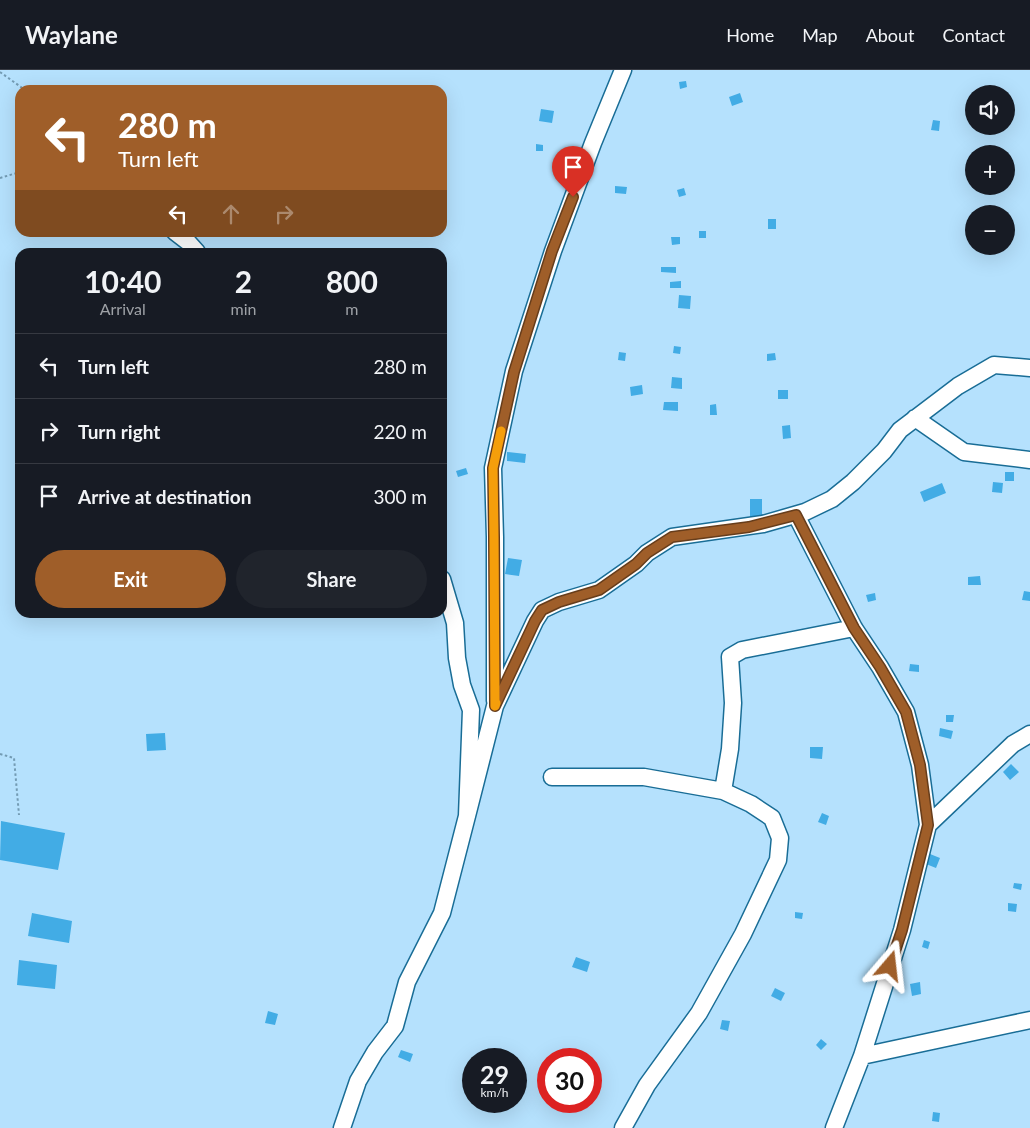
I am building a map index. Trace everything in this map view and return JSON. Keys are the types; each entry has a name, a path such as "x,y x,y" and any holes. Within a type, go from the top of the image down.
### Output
{"street":[{"path":"495,706 493,468 514,372 552,251 593,143 624,70"},
{"path":"182,237 193,248"},
{"path":"342,1128 358,1081 374,1052 395,1026 407,982 442,913 495,706 542,610 559,602 599,590 636,564 647,553 672,537 762,524 796,515 832,499 854,482 884,451 900,430 958,386 994,365 1030,368"},
{"path":"915,418 964,452 1030,460"},
{"path":"796,515 854,628 880,667 906,712 920,765 928,825 902,930 862,1056 834,1128"},
{"path":"447,596 455,623 457,658 462,685 471,710 467,816"},
{"path":"723,791 730,749 733,703 730,657 742,650 854,628"},
{"path":"928,825 1013,744 1030,734"},
{"path":"552,777 644,777 723,791 751,804 772,818 780,838 778,860 743,934 699,1014 647,1085 623,1128"},
{"path":"862,1056 1030,1020"}],"path":[{"path":"0,72 18,85"},
{"path":"0,178 15,174"},
{"path":"0,754 14,758 18,815"}],"building":[{"path":"686,81 687,87 680,89 679,82"},
{"path":"740,93 743,102 732,106 729,97"},
{"path":"541,109 554,111 552,123 539,121"},
{"path":"933,120 940,121 939,131 931,130"},
{"path":"536,144 543,145 543,151 536,151"},
{"path":"615,186 627,187 626,194 615,193"},
{"path":"684,188 686,195 679,197 677,190"},
{"path":"768,219 776,219 776,229 768,229"},
{"path":"699,231 706,231 706,238 699,238"},
{"path":"671,237 680,237 680,244 672,245"},
{"path":"661,267 676,267 676,273 661,272"},
{"path":"681,281 681,288 670,288 670,282"},
{"path":"679,295 691,296 690,309 678,308"},
{"path":"674,346 681,347 680,354 673,353"},
{"path":"619,352 626,353 625,361 618,360"},
{"path":"775,353 776,360 767,361 767,354"},
{"path":"672,377 682,378 682,389 671,388"},
{"path":"642,385 643,394 631,396 630,387"},
{"path":"778,390 788,390 788,399 778,399"},
{"path":"664,402 678,402 678,411 663,410"},
{"path":"716,404 717,415 710,415 710,405"},
{"path":"790,425 791,438 783,439 782,426"},
{"path":"507,452 526,454 525,463 507,461"},
{"path":"466,468 468,474 458,477 456,471"},
{"path":"1005,472 1014,472 1014,481 1005,481"},
{"path":"993,482 1003,483 1002,493 992,492"},
{"path":"942,483 946,493 924,502 920,492"},
{"path":"750,499 762,499 762,522 750,522"},
{"path":"508,558 522,560 519,576 505,574"},
{"path":"980,576 981,585 968,585 968,577"},
{"path":"1024,591 1030,592 1030,601 1022,600"},
{"path":"875,593 876,600 868,602 866,595"},
{"path":"910,664 919,665 919,672 909,671"},
{"path":"946,715 954,715 953,722 946,722"},
{"path":"940,728 953,731 951,739 939,736"},
{"path":"165,733 166,750 147,751 146,734"},
{"path":"810,747 823,747 822,759 810,758"},
{"path":"1011,764 1019,772 1010,780 1003,772"},
{"path":"822,813 829,816 826,825 818,822"},
{"path":"1,821 65,833 58,870 0,860"},
{"path":"930,854 940,858 936,868 926,864"},
{"path":"1014,883 1022,884 1021,890 1013,888"},
{"path":"1008,903 1017,904 1016,912 1008,911"},
{"path":"795,912 803,913 802,919 795,918"},
{"path":"32,913 72,921 69,943 28,936"},
{"path":"924,940 930,942 928,949 922,947"},
{"path":"576,957 590,962 587,972 572,967"},
{"path":"19,960 57,965 55,989 17,985"},
{"path":"920,982 921,994 912,996 910,984"},
{"path":"775,988 785,993 781,1001 771,996"},
{"path":"268,1011 278,1014 275,1025 265,1023"},
{"path":"722,1020 730,1021 728,1031 720,1029"},
{"path":"821,1039 827,1044 821,1050 816,1045"},
{"path":"401,1050 413,1054 410,1062 398,1057"},
{"path":"933,1112 940,1113 939,1122 932,1121"}],"slow traffic":[{"path":"496,703 495,706 493,468 501,431"}],"route":[{"path":"573,197 552,251 514,372 493,468 495,706 542,610 559,602 581,597 599,590 636,564 647,553 672,537 690,533 749,527 796,515 854,628 880,667 906,712 920,765 928,825 902,930 890,966"}]}
